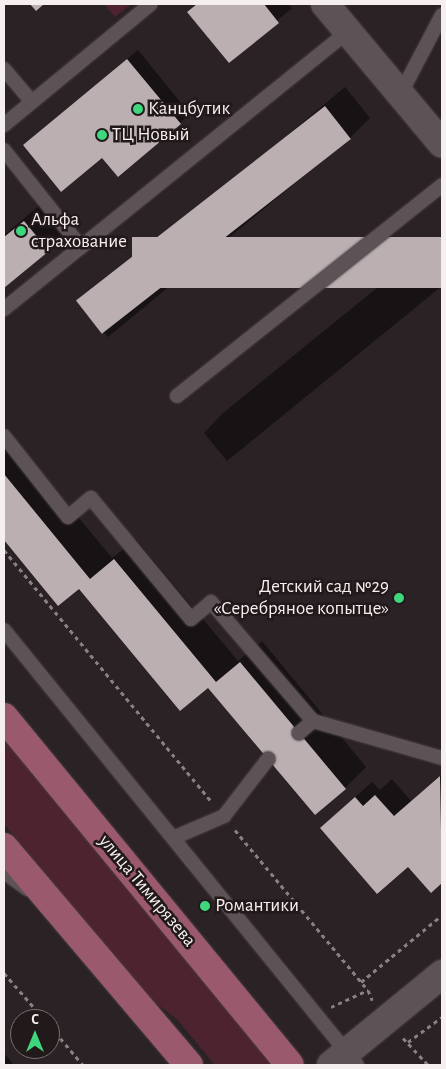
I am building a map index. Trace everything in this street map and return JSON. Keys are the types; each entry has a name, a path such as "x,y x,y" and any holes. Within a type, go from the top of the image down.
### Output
{"main road":[{"name":"улица Тимирязева","path":"4,717 290,1065"},
{"path":"4,847 188,1065"}],"street":[{"path":"325,4 442,144"},
{"path":"345,1061 442,974"}],"lane":[{"path":"4,125 151,4"},
{"path":"401,93 442,15"},
{"path":"4,309 348,31"},
{"path":"4,69 32,102"},
{"path":"4,150 81,247"},
{"path":"177,396 442,185"},
{"path":"4,436 68,517 91,498 191,619 211,602 313,722 442,758"},
{"path":"4,630 173,838 345,1061"},
{"path":"299,733 313,722"},
{"path":"173,838 224,816 268,759"},
{"path":"4,872 63,916"}],"path":[{"path":"361,982 442,915"},
{"path":"4,972 35,1009"},
{"path":"408,1042 442,1017"},
{"path":"60,1038 83,1065"}],"shaded area":[{"path":"104,4 131,4 115,17"},
{"path":"4,738 273,1065 215,1065 177,1019 154,1002 4,824"}],"building":[{"path":"30,4 44,4 36,11"},
{"path":"197,4 264,4 279,23 229,63 187,12"},
{"name":"ТЦ Новый","path":"127,59 181,124 118,177 102,158 61,192 23,145"},
{"path":"325,106 351,139 102,334 76,301"},
{"path":"24,221 49,251 4,288 4,237"},
{"path":"132,237 442,237 442,288 132,288"},
{"path":"4,474 90,579 114,559 216,682 240,662 346,789 315,815 208,688 180,711 79,589 58,606 4,540"},
{"path":"440,776 442,883 431,893 408,867 377,894 320,828 355,797 363,806 375,795 394,816"}],"place":[{"name":"Канцбутик","path":"138,109"},
{"name":"ТЦ Новый","path":"102,135"},
{"name":"Альфа страхование","path":"21,231"},
{"name":"Детский сад №29 «Серебряное копытце»","path":"399,598"},
{"name":"Романтики","path":"205,906"}]}
